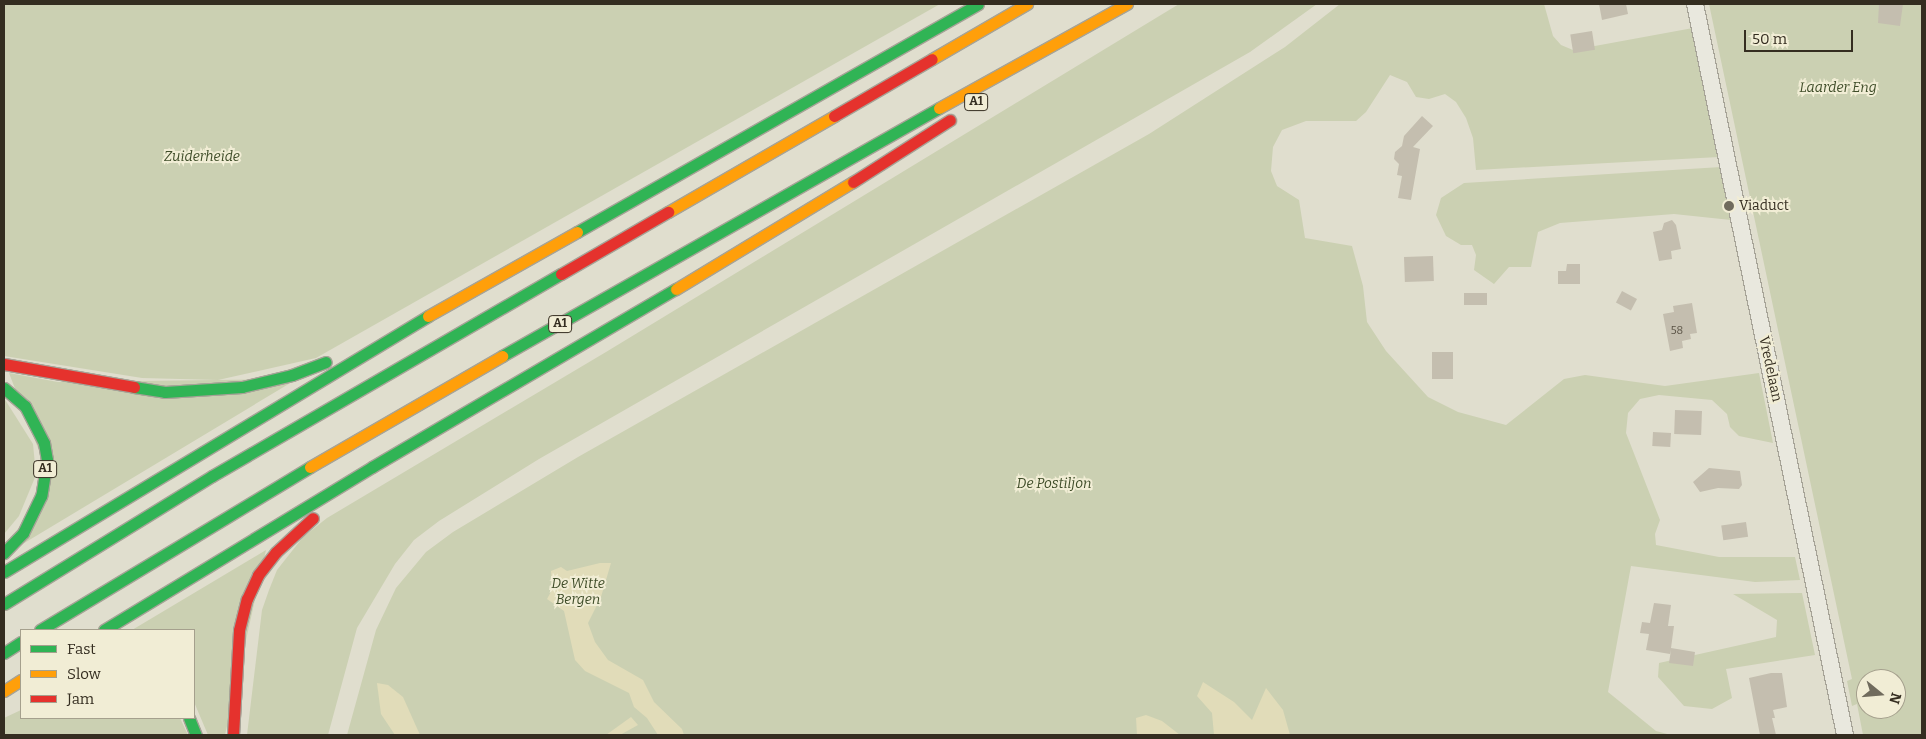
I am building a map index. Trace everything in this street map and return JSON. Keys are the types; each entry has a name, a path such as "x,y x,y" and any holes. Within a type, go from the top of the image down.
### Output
{"highway":[{"path":"4,572 419,321 978,4"},
{"path":"4,604 212,476 1026,4"},
{"name":"A1","path":"42,629 233,511 765,205 1127,4"},
{"name":"A1","path":"980,100 1086,27"},
{"name":"A1","path":"106,629 372,467 779,229 964,111"},
{"path":"4,364 133,389 206,391 292,375 386,332 419,321"},
{"name":"A1","path":"4,388 25,406 44,442 47,460 41,496 23,533 4,553"},
{"name":"A1","path":"232,735 239,630 247,598 258,575 294,534 372,467"},
{"path":"4,653 20,643"},
{"path":"4,691 20,681"},
{"path":"4,698 20,693"},
{"path":"189,719 196,735"}],"street":[{"name":"Vredelaan","path":"1695,4 1845,735"}],"green space":[{"name":"Zuiderheide","path":"4,4 940,4 316,358 218,380 142,378 4,356"},
{"path":"1179,4 1317,4 1250,52 539,459 439,521 414,540 395,564 357,628 328,735 247,735 262,610 269,590 277,570 303,537 327,518 606,352"},
{"name":"De Postiljon","path":"1340,4 1544,4 1553,36 1561,45 1573,50 1693,28 1719,157 1476,170 1473,138 1466,118 1456,102 1445,94 1429,99 1416,97 1407,82 1390,75 1366,112 1356,121 1306,121 1282,130 1273,147 1271,171 1277,186 1299,200 1305,238 1352,246 1363,286 1367,322 1386,351 1428,397 1458,412 1506,425 1564,379 1585,375 1665,386 1759,373 1773,443 1739,436 1730,427 1727,414 1712,400 1659,395 1640,399 1628,413 1626,433 1660,520 1655,534 1656,545 1719,557 1795,557 1800,580 1755,582 1631,566 1608,692 1656,731 1671,735 347,735 376,630 396,588 426,552 453,532 578,457 1149,134 1285,47"},
{"name":"Laarder Eng","path":"1709,4 1922,4 1922,735 1863,735 1860,719 1906,719 1906,669 1856,669 1856,704 1852,706 1847,681 1852,679"},
{"path":"1721,167 1731,220 1674,214 1560,223 1538,232 1531,267 1509,267 1494,284 1474,270 1476,255 1472,245 1461,245 1446,236 1436,215 1441,198 1464,183"},
{"path":"9,373 58,382 297,379 16,548 51,482"},
{"path":"4,398 33,444 36,475 19,516 4,534"},
{"path":"266,550 225,735 208,735 195,704 195,629 134,629"},
{"path":"1802,593 1815,655 1726,669 1732,698 1712,709 1684,706 1658,677 1659,663 1776,637 1777,620 1733,594"},
{"path":"20,710 20,719 180,719 188,735 4,735 4,718"}],"sand":[{"name":"De Witte Bergen","path":"600,563 611,563 601,597 588,623 595,642 608,660 643,680 654,702 682,729 684,735 658,735 647,718 634,707 629,693 585,671 575,660 564,611 547,599 552,590 551,571 561,567 567,571"},
{"path":"1203,682 1234,702 1252,720 1266,688 1283,710 1290,735 1214,735 1212,713 1197,696"},
{"path":"377,683 388,685 403,697 420,735 395,735 381,714"},
{"path":"1146,715 1162,721 1180,735 1137,735 1136,718"},
{"path":"631,717 638,725 620,735 606,735"}],"building":[{"path":"1599,4 1626,4 1628,14 1602,20"},
{"path":"1879,4 1903,4 1900,26 1878,23"},
{"path":"1592,31 1595,50 1573,53 1570,34"},
{"path":"1422,116 1433,126 1413,147 1420,149 1411,200 1398,198 1402,176 1397,175 1399,164 1394,159 1395,152 1402,146 1404,136"},
{"path":"1672,220 1676,225 1681,249 1671,251 1672,259 1659,261 1653,232 1662,230 1664,223"},
{"path":"1433,256 1434,281 1405,282 1404,257"},
{"path":"1567,264 1580,264 1580,284 1558,284 1558,271 1566,271"},
{"path":"1622,291 1637,299 1631,310 1616,302"},
{"path":"1464,293 1487,293 1487,305 1464,305"},
{"path":"1692,303 1697,333 1690,334 1691,339 1682,341 1683,348 1670,351 1663,314 1674,312 1673,306"},
{"path":"1432,352 1453,352 1453,379 1432,379"},
{"path":"1675,410 1702,411 1701,435 1674,434"},
{"path":"1653,432 1671,433 1670,447 1652,446"},
{"path":"1709,468 1740,471 1742,485 1739,489 1718,488 1700,492 1693,482"},
{"path":"1746,522 1748,537 1723,540 1721,525"},
{"path":"1654,603 1671,605 1668,626 1674,626 1671,648 1695,652 1693,666 1669,663 1671,650 1670,654 1646,650 1649,634 1640,633 1642,622 1650,623"},
{"path":"1771,673 1782,673 1787,707 1773,710 1775,718 1772,718 1776,735 1760,735 1749,678"}],"traffic: fast":[{"path":"577,232 978,4"},
{"path":"502,356 939,108"},
{"path":"4,604 212,476 561,274"},
{"path":"106,629 372,467 676,289"},
{"path":"4,572 428,316"},
{"path":"134,387 165,392 242,387 292,375 326,362"},
{"path":"4,388 25,406 44,443 47,460 41,496 23,533 4,553"},
{"path":"42,629 310,467"},
{"path":"4,653 20,643"},
{"path":"189,719 196,735"}],"traffic: slow":[{"path":"932,59 1027,4"},
{"path":"939,108 1127,4"},
{"path":"668,212 834,116"},
{"path":"676,289 853,182"},
{"path":"428,316 577,232"},
{"path":"310,467 502,356"},
{"path":"4,691 20,681"}],"traffic: jam":[{"path":"834,116 932,59"},
{"path":"853,182 950,120"},
{"path":"561,274 668,212"},
{"path":"4,364 134,387"},
{"path":"233,735 239,630 247,599 258,575 276,552 313,518"}],"place":[{"name":"Viaduct","path":"1729,206"}]}
